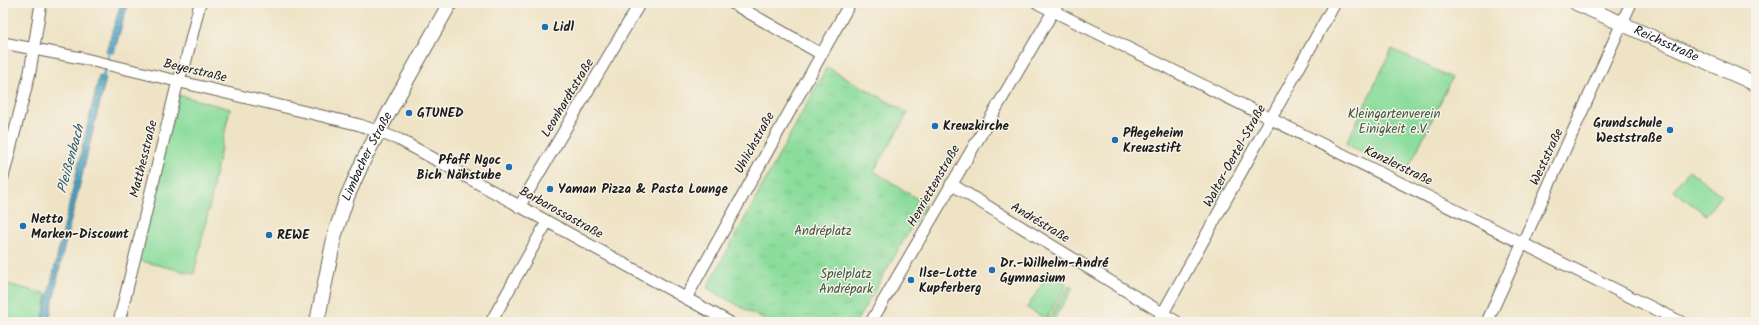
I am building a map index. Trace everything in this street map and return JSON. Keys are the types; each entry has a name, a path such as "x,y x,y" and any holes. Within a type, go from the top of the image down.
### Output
{"main road":[{"name":"Limbacher Straße","path":"317,322 340,216 349,191 378,132 450,3"},
{"name":"Reichsstraße","path":"1576,3 1756,84"}],"street":[{"path":"3,177 30,72 41,3"},
{"name":"Matthesstraße","path":"118,322 178,81 186,64 200,3"},
{"name":"Leonhardtstraße","path":"520,207 640,3"},
{"path":"732,3 822,54"},
{"name":"Uhlichstraße","path":"686,298 850,3"},
{"name":"Kanzlerstraße","path":"1037,3 1055,7 1272,119 1682,322"},
{"name":"Walter-Oertel-Straße","path":"1160,318 1272,119 1335,3"},
{"name":"Weststraße","path":"1487,322 1631,3"},
{"name":"Henriettenstraße","path":"871,322 1055,7"},
{"name":"Beyerstraße","path":"3,43 178,81 348,121 378,132"},
{"name":"Barbarossastraße","path":"378,132 400,140 729,322"},
{"name":"Andréstraße","path":"951,184 1160,318 1177,322"},
{"path":"492,322 548,222"}],"green space":[{"name":"Kleingartenverein Einigkeit e.V.","path":"1392,49 1452,78 1406,173 1346,144"},
{"name":"Andréplatz","path":"827,67 908,113 874,171 925,204 856,322 768,322 707,288"},
{"path":"175,94 230,109 194,274 133,259"},
{"path":"1689,170 1721,195 1706,215 1673,190"},
{"path":"1049,273 1067,284 1046,319 1027,308"},
{"path":"3,283 47,294 42,322 3,322"},
{"path":"1069,286 1073,288 1052,322 1047,322"}],"water":[{"path":"121,3 128,3 114,53 106,51"},
{"path":"99,76 106,78 62,257 49,322 42,322"}],"waterway":[{"name":"Pleißenbach","path":"107,62 110,50"},
{"name":"Pleißenbach","path":"102,79 106,67"}],"place":[{"name":"Lidl","path":"545,27"},
{"name":"GTUNED","path":"409,113"},
{"name":"Kreuzkirche","path":"935,126"},
{"name":"Grundschule Weststraße","path":"1670,130"},
{"name":"Pflegeheim Kreuzstift","path":"1115,140"},
{"name":"Pfaff Ngoc Bich Nähstube","path":"509,167"},
{"name":"Yaman Pizza & Pasta Lounge","path":"550,189"},
{"name":"Netto Marken-Discount","path":"23,226"},
{"name":"REWE","path":"269,235"},
{"name":"Dr.-Wilhelm-André Gymnasium","path":"992,270"},
{"name":"Ilse-Lotte Kupferberg","path":"911,280"}],"park label":[{"name":"Spielplatz Andrépark","path":"846,282"}]}
